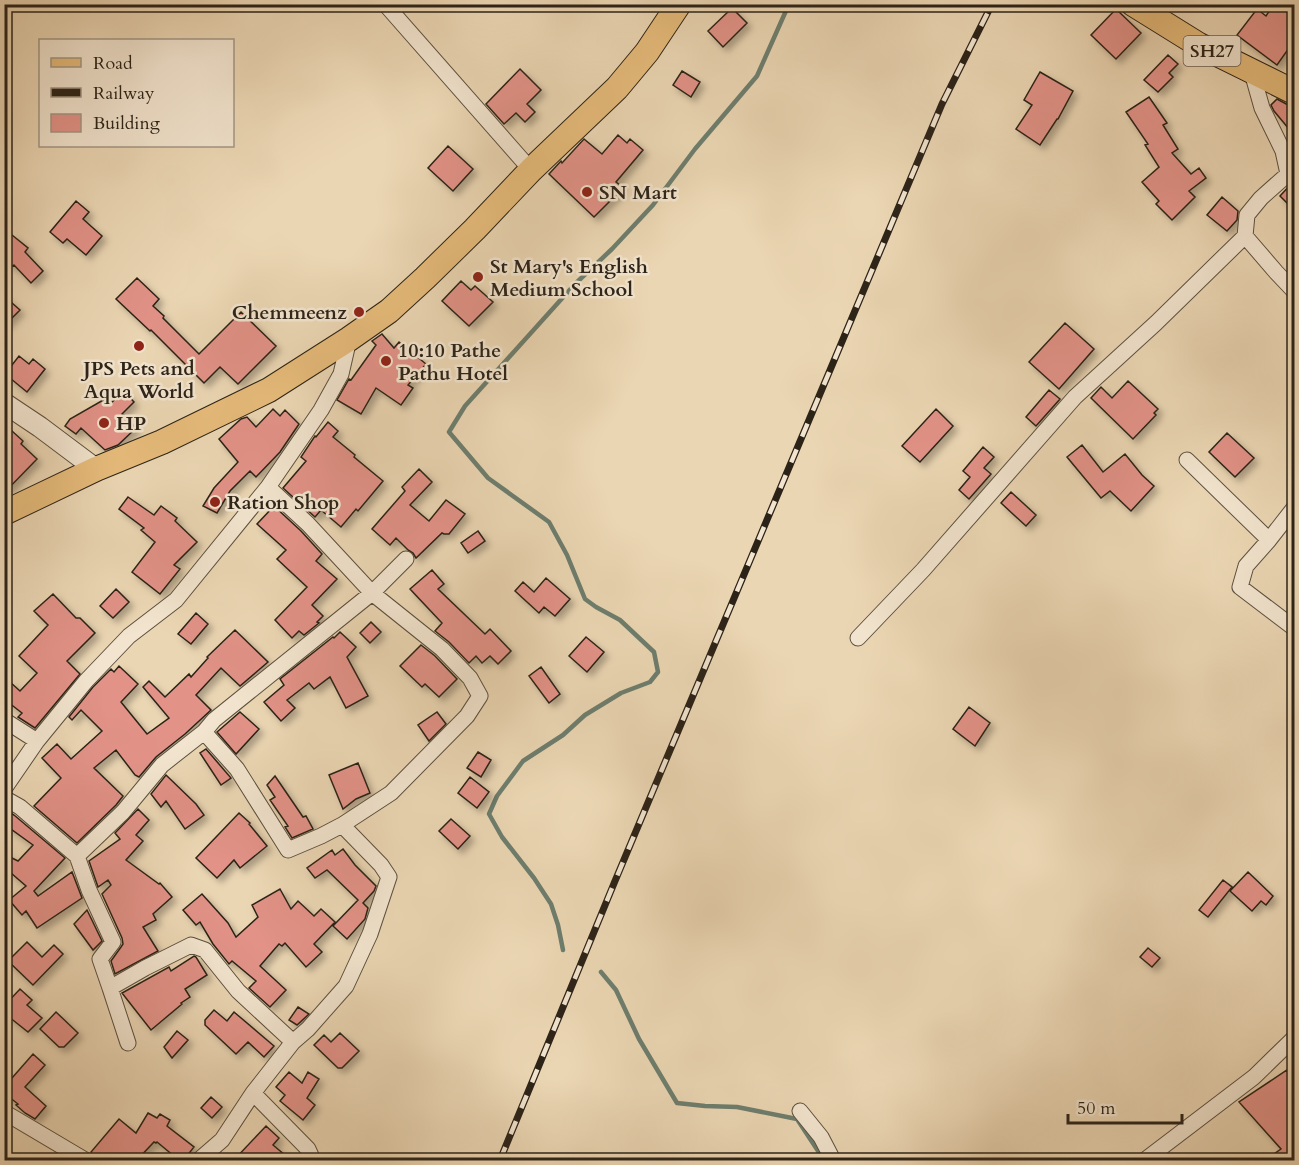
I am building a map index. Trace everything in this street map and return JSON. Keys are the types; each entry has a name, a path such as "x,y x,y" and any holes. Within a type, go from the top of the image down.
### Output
{"main road":[{"path":"4,513 96,469 162,442 269,390 389,311 617,88 647,52 679,4"},
{"name":"SH27","path":"1133,4 1200,45 1294,92"}],"street":[{"path":"385,4 531,170"},
{"path":"858,638 923,570 1075,397 1156,323 1245,236 1247,215 1261,198 1288,174 1283,151 1262,108 1251,69"},
{"path":"1245,236 1294,291"},
{"path":"4,789 38,741 86,681 129,636 176,600 268,487 321,410 341,374 349,339"},
{"path":"4,403 96,469"},
{"path":"1187,460 1269,540"},
{"path":"204,732 237,769 288,850 342,825 391,794 467,716 480,696 470,678 442,649 372,592 308,524 268,487"},
{"path":"1294,508 1246,566 1240,587 1294,628"},
{"path":"77,856 123,812 162,765 372,592 406,559"},
{"path":"4,720 38,741"},
{"path":"4,798 20,807 77,856 89,890 113,942 100,959 128,1043"},
{"path":"198,1161 222,1140 293,1042 308,1029 346,986 370,934 388,877 381,865 342,825"},
{"path":"110,988 191,945 195,946 205,950 238,991 293,1042"},
{"path":"1145,1161 1254,1077 1294,1038"},
{"path":"254,1093 308,1149 313,1161"},
{"path":"800,1111 821,1137 833,1161"},
{"path":"4,1112 85,1161"}],"building":[{"path":"1274,4 1294,18 1294,41 1277,65 1237,35 1257,9 1266,16"},
{"path":"732,8 747,23 723,47 708,31"},
{"path":"1116,9 1141,33 1116,59 1091,35"},
{"path":"1168,55 1178,64 1169,73 1173,77 1158,92 1144,80"},
{"path":"520,69 541,90 527,104 535,112 525,122 516,113 504,124 486,104"},
{"path":"682,71 700,82 691,97 673,85"},
{"path":"1040,72 1073,91 1058,119 1040,145 1016,129 1032,105 1024,100"},
{"path":"1149,97 1167,123 1163,125 1178,149 1172,153 1191,174 1199,168 1206,178 1189,191 1195,197 1172,220 1156,204 1159,201 1142,182 1159,167 1145,145 1148,144 1126,112"},
{"path":"1277,99 1294,106 1294,135 1271,105"},
{"path":"618,135 627,143 630,139 643,150 616,182 621,186 617,194 594,217 549,174 584,139 602,154"},
{"path":"448,146 473,169 453,191 428,168"},
{"path":"1294,181 1294,210 1280,196"},
{"path":"1222,197 1238,211 1237,220 1227,231 1207,215"},
{"path":"76,201 89,212 83,219 102,236 86,255 67,239 63,243 50,232"},
{"path":"12,235 28,248 25,252 43,271 31,283 14,265 4,260 4,244"},
{"path":"137,278 159,299 153,306 199,354 241,312 276,346 238,384 220,367 204,383 116,299"},
{"path":"461,281 471,290 475,286 493,302 469,326 442,301"},
{"path":"4,296 20,310 4,326"},
{"path":"1065,323 1094,349 1059,389 1029,362"},
{"path":"382,334 394,348 399,342 426,364 408,385 413,388 401,405 376,388 361,414 337,400 349,379 351,380 376,345 372,341"},
{"path":"19,356 29,364 33,359 45,369 27,392 5,374"},
{"path":"1128,381 1158,409 1154,413 1156,415 1133,439 1091,398 1101,387 1112,398"},
{"path":"1049,390 1060,399 1036,426 1026,417"},
{"name":"HP","path":"124,391 134,402 122,414 136,428 118,445 105,450 81,428 76,434 65,426 70,419 105,399 110,404"},
{"path":"273,409 280,416 285,410 299,424 280,452 256,477 250,471 230,491 217,513 203,506 214,488 238,462 219,439 241,419 247,417 256,427"},
{"path":"936,409 953,426 920,462 902,446"},
{"path":"328,422 338,431 333,437 383,481 341,527 321,510 315,517 283,488 306,461 301,457"},
{"path":"12,431 23,441 21,444 37,459 4,493 4,439"},
{"path":"1227,433 1254,458 1235,477 1209,452"},
{"path":"1082,445 1103,472 1125,454 1154,486 1131,511 1110,491 1101,498 1067,457"},
{"path":"983,447 994,457 984,468 991,474 969,499 959,490 970,477 963,471"},
{"path":"419,469 432,482 410,505 429,521 446,500 465,514 449,534 442,533 416,558 396,538 390,545 372,529 405,491 402,487"},
{"path":"1011,492 1036,515 1026,526 1001,503"},
{"path":"128,497 154,515 161,506 177,518 175,521 197,542 174,565 180,569 160,594 132,572 155,542 141,530 144,528 119,509"},
{"path":"274,506 322,554 316,561 337,579 312,605 323,616 317,622 319,623 304,635 299,631 292,638 275,620 307,587 277,559 286,550 257,524"},
{"path":"478,531 485,541 468,553 461,543"},
{"path":"432,570 444,584 438,589 485,634 490,629 511,651 498,664 490,656 482,663 476,656 469,663 435,631 442,623 410,589"},
{"path":"546,578 570,599 555,616 544,607 539,613 515,591 523,582 534,592"},
{"path":"116,589 129,602 113,618 100,606"},
{"path":"53,594 76,618 80,618 95,633 67,661 80,674 35,728 18,717 22,713 4,699 4,689 10,682 20,691 37,673 19,656 48,625 34,611"},
{"path":"196,613 208,624 191,644 178,634"},
{"path":"371,622 381,632 370,643 360,633"},
{"path":"235,630 268,662 240,686 221,668 196,695 211,710 156,757 139,777 116,750 94,768 123,796 77,843 34,806 61,778 42,758 57,744 71,759 102,731 81,710 72,720 69,717 111,669 114,672 119,666 138,684 121,702 147,734 169,718 143,687 149,681 165,697 189,674 191,677 207,657"},
{"path":"340,632 356,647 347,657 368,696 346,708 330,677 314,689 309,683 287,700 295,708 281,721 264,702 284,685 280,679"},
{"path":"586,637 604,652 587,672 569,656"},
{"path":"421,645 457,679 439,697 425,684 422,687 400,666"},
{"path":"541,667 560,694 549,703 529,676"},
{"path":"969,707 990,723 975,746 953,729"},
{"path":"240,712 259,729 236,754 217,732"},
{"path":"437,712 446,724 429,741 418,725"},
{"path":"206,749 231,778 221,785 200,753"},
{"path":"478,752 491,760 481,777 467,768"},
{"path":"358,763 370,793 356,799 343,809 329,775"},
{"path":"166,775 204,815 185,829 166,801 161,807 151,794"},
{"path":"275,776 303,817 306,816 313,829 292,838 285,827 288,826 270,800 275,797 267,785"},
{"path":"470,777 489,792 477,808 458,793"},
{"path":"4,809 65,858 34,891 38,896 72,872 82,898 37,928 26,911 22,915 9,900 26,886 4,867 4,854 18,861 33,845 4,824"},
{"path":"138,809 149,820 136,835 143,841 126,860 160,883 172,897 153,914 156,920 143,927 158,951 115,974 111,961 123,944 102,894 111,885 108,880 98,887 89,861 120,839 115,833"},
{"path":"239,813 250,823 267,846 240,868 234,860 217,878 196,858"},
{"path":"451,819 470,836 458,849 439,831"},
{"path":"343,849 376,886 363,903 368,908 365,919 347,939 333,926 358,900 327,870 315,878 307,868 332,850 335,855"},
{"path":"1248,872 1273,896 1266,905 1261,901 1252,911 1230,891"},
{"path":"1223,880 1232,887 1208,917 1199,910"},
{"path":"280,889 291,909 298,901 314,916 321,909 335,922 314,944 322,952 306,967 285,943 282,946 279,944 260,966 286,990 270,1007 249,988 256,981 232,961 229,964 213,944 200,922 196,925 183,910 202,894 228,923 236,937 258,917 252,905"},
{"path":"87,910 102,941 93,950 74,924"},
{"path":"27,942 42,957 54,945 63,954 33,985 8,961"},
{"path":"1148,948 1160,958 1152,967 1140,957"},
{"path":"194,956 207,975 185,989 190,997 151,1030 122,993 169,967 171,971"},
{"path":"20,989 32,1000 27,1005 42,1018 28,1032 4,1013 4,1006"},
{"path":"298,1007 309,1014 297,1025 289,1020"},
{"path":"214,1010 227,1021 234,1012 274,1046 264,1057 248,1042 236,1054 205,1025 205,1020"},
{"path":"56,1012 78,1033 64,1047 59,1047 40,1029"},
{"path":"177,1031 188,1040 172,1058 164,1047"},
{"path":"340,1033 359,1051 342,1068 338,1068 314,1045 324,1035 331,1042"},
{"path":"33,1054 45,1065 25,1087 46,1106 35,1119 25,1113 4,1093 4,1073 12,1078"},
{"path":"1287,1070 1294,1088 1294,1161 1280,1161 1274,1154 1281,1149 1239,1102"},
{"path":"289,1072 302,1083 308,1072 319,1079 307,1098 315,1105 303,1120 280,1101 285,1095 276,1087"},
{"path":"211,1097 222,1107 212,1118 201,1108"},
{"path":"148,1113 157,1118 160,1114 170,1120 167,1126 194,1147 183,1161 157,1142 154,1142 136,1161 97,1161 94,1158 91,1152 119,1119 136,1133"},
{"path":"266,1126 279,1138 273,1145 292,1161 233,1161"}],"waterway":[{"path":"563,950 551,904 502,837 489,814 497,796 523,761 563,735 585,715 621,693 650,682 658,672 654,652 620,620 585,599 567,555 549,522 488,478 449,432 465,406 575,284 653,205 695,149 757,76 789,4"},
{"path":"601,972 616,990 639,1039 677,1103 737,1107 797,1119 824,1160"}],"railway":[{"path":"500,1160 942,104 992,4"}],"place":[{"name":"SN Mart","path":"587,192"},
{"name":"St Mary's English Medium School","path":"478,277"},
{"name":"Chemmeenz","path":"359,312"},
{"name":"JPS Pets and Aqua World","path":"139,346"},
{"name":"10:10 Pathe Pathu Hotel","path":"386,361"},
{"name":"HP","path":"104,423"},
{"name":"Ration Shop","path":"215,502"}]}
